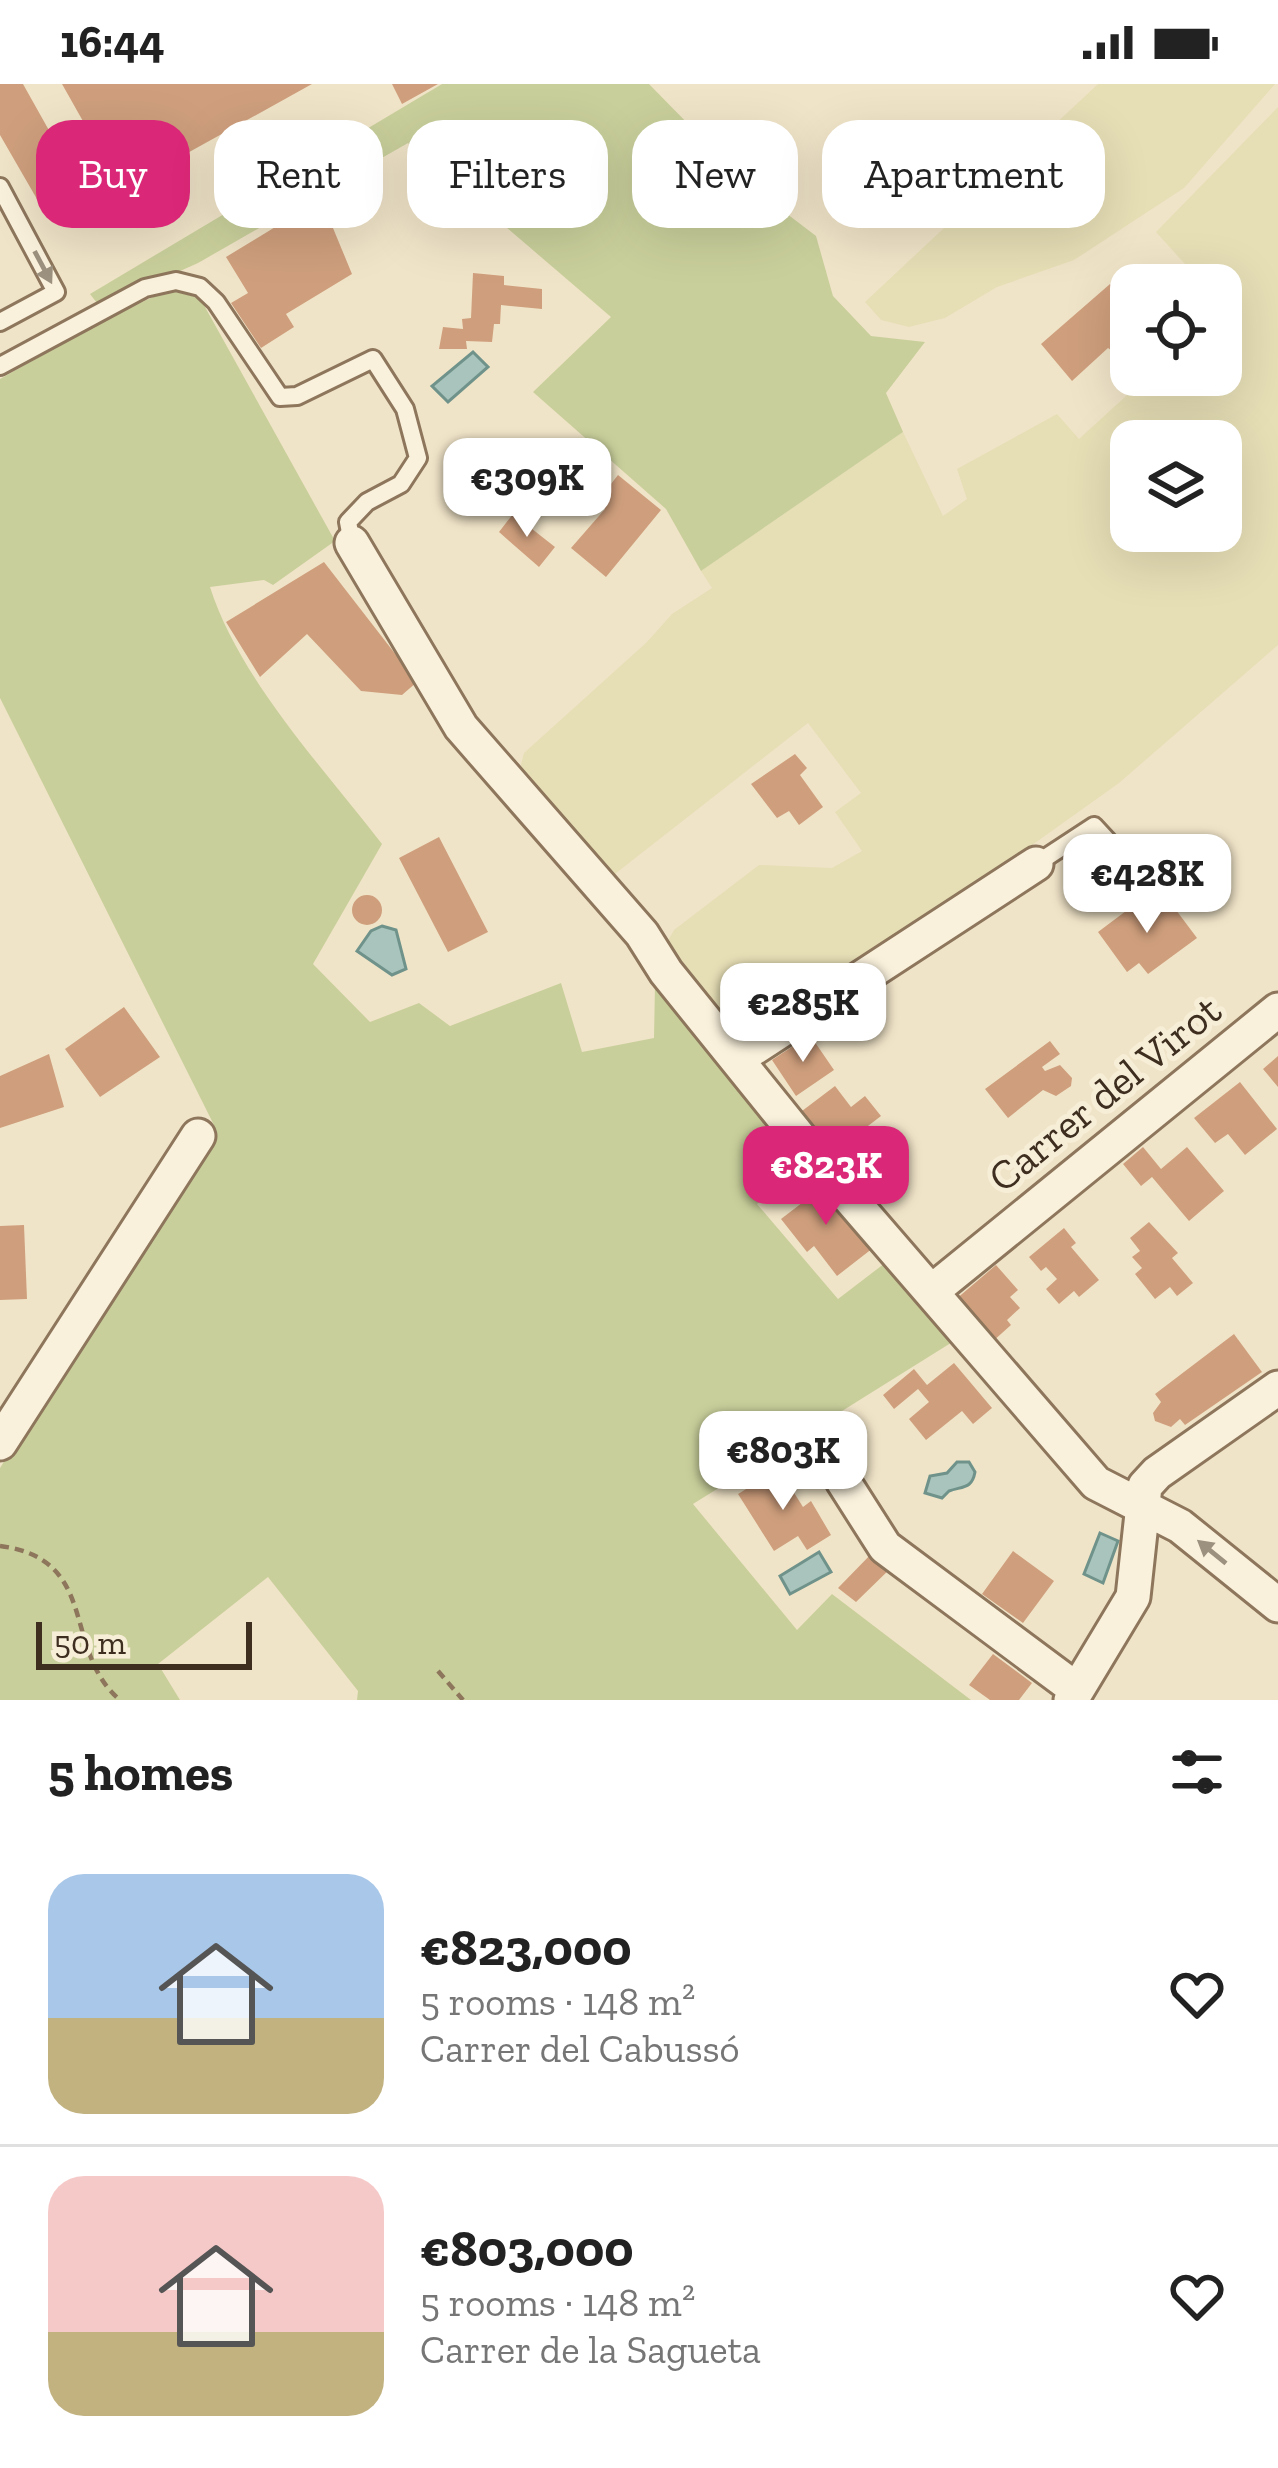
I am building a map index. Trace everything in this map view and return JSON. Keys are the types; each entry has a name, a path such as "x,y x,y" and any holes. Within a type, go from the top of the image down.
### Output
{"street":[{"path":"352,543 461,727 642,934 736,1059 1096,1483 1180,1526 1278,1605"},
{"path":"736,1059 1036,864"},
{"name":"Carrer del Virot","path":"931,1292 1278,1010"},
{"path":"0,1443 198,1136"},
{"path":"843,1481 885,1547 1074,1695 1133,1597 1145,1486 1156,1473 1278,1388"}],"lane":[{"path":"0,187 56,292 0,322"},
{"path":"0,366 145,288 176,281 200,286 216,302 280,397 297,396 373,358 405,409 418,458 401,484 367,502 348,522 352,543"},
{"path":"1036,864 1094,826 1142,878"}],"path":[{"path":"0,1546 22,1549 55,1567 77,1604 90,1658 119,1700"},
{"path":"438,1671 463,1700"}],"shaded area":[{"path":"1098,84 1275,84 1184,188 1074,260 997,287 945,318 909,327 881,320 865,302 944,228 1105,228 1105,120 1060,120"},
{"path":"1278,107 1278,645 1119,783 743,1051 665,946 674,930 759,865 832,868 862,851 835,812 861,793 808,723 611,877 518,776 524,753 672,614 712,588 701,571 903,432 943,516 967,499 957,469 1057,414 1079,439 1126,396 1242,396 1242,264 1185,264 1156,232"}],"green space":[{"path":"442,84 649,84 684,120 632,120 632,228 798,228 798,222 816,236 833,296 871,336 925,342 886,393 903,432 701,571 666,509 533,392 611,317 507,228 608,228 608,120 407,120 407,144 383,157 382,120"},
{"path":"214,220 214,228 259,228 198,263 100,307 90,294"},
{"path":"168,290 200,298 335,541 273,585 264,580 210,587 262,689 382,844 313,964 370,1022 419,1003 450,1026 561,983 582,1052 654,1038 655,983 809,1164 757,1204 838,1299 889,1260 954,1341 693,1504 797,1630 832,1594 971,1700 357,1700 358,1691 268,1577 158,1664 180,1700 0,1700 0,1468 214,1125 0,698 0,379"}],"water":[{"path":"473,352 488,367 448,402 432,386"},
{"path":"382,926 396,930 406,969 392,975 357,951 371,931"},
{"path":"957,1462 969,1462 975,1472 969,1484 942,1498 925,1493 930,1476 947,1473"},
{"path":"1100,1533 1118,1541 1103,1583 1084,1574"},
{"path":"819,1552 831,1572 790,1594 780,1576"}],"building":[{"path":"0,84 23,84 43,120 36,120 36,197 0,135"},
{"path":"62,84 312,84 247,120 214,120 214,138 190,152 190,120 82,120"},
{"path":"392,84 438,84 402,104"},
{"path":"274,228 333,228 352,274 286,314 294,327 261,348 231,303 248,293 226,257"},
{"path":"473,273 504,276 504,285 542,289 542,309 501,305 492,342 466,341 467,349 439,349 443,327 463,329 462,319 471,318"},
{"path":"1110,284 1110,349 1072,381 1041,344"},
{"path":"618,475 661,510 606,577 571,548 605,509 597,502"},
{"path":"513,514 555,547 539,567 499,532"},
{"path":"324,562 417,682 402,695 361,691 307,634 260,677 226,622"},
{"path":"795,754 807,768 800,775 823,807 799,825 789,811 777,818 751,784"},
{"path":"439,837 488,932 448,952 399,858"},
{"path":"367,895 378,899 382,910 378,921 367,925 356,921 352,910 356,899"},
{"path":"1167,898 1197,938 1148,974 1139,963 1127,972 1098,932 1138,902 1146,913"},
{"path":"124,1007 160,1057 100,1097 65,1049"},
{"path":"810,1035 834,1070 796,1096 772,1060"},
{"path":"1050,1041 1060,1054 1042,1067 1045,1071 1060,1065 1072,1078 1071,1086 1056,1096 1043,1090 1008,1118 985,1089"},
{"path":"49,1054 64,1107 0,1128 0,1076"},
{"path":"1278,1056 1278,1087 1263,1069"},
{"path":"1240,1082 1277,1129 1245,1155 1228,1134 1215,1143 1194,1118"},
{"path":"835,1086 851,1107 865,1096 881,1116 834,1152 802,1111"},
{"path":"1143,1147 1161,1169 1187,1147 1224,1191 1189,1221 1152,1177 1141,1186 1123,1164"},
{"path":"814,1172 873,1248 837,1276 814,1246 807,1252 781,1219 811,1196 800,1182"},
{"path":"1149,1222 1178,1253 1172,1258 1193,1283 1177,1296 1170,1287 1155,1299 1135,1274 1142,1268 1132,1257 1140,1251 1130,1238"},
{"path":"24,1225 27,1299 0,1300 0,1226"},
{"path":"1064,1228 1076,1243 1071,1247 1099,1280 1079,1297 1074,1291 1059,1304 1046,1289 1057,1279 1029,1257"},
{"path":"996,1265 1018,1290 1010,1297 1020,1308 1007,1320 1011,1325 992,1342 955,1300"},
{"path":"1234,1334 1262,1372 1185,1425 1180,1419 1171,1427 1155,1421 1153,1413 1161,1402 1155,1394"},
{"path":"954,1363 992,1408 973,1424 962,1411 926,1440 909,1419 929,1402 918,1389 894,1409 883,1395 914,1369 927,1385"},
{"path":"832,1421 849,1445 834,1453 819,1428"},
{"path":"779,1469 803,1507 811,1501 831,1535 807,1550 798,1536 774,1551 738,1494"},
{"path":"875,1550 894,1565 856,1602 838,1588"},
{"path":"1013,1551 1054,1581 1023,1623 982,1594"},
{"path":"993,1654 1032,1683 1019,1700 990,1700 969,1685"}]}
